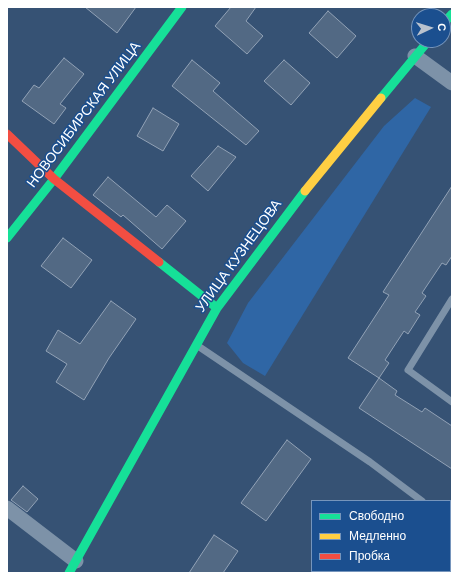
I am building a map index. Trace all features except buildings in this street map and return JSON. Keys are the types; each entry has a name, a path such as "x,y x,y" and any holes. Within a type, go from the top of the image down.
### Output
{"main road":[{"name":"НОВОСИБИРСКАЯ УЛИЦА","path":"7,238 54,179 182,7"},
{"name":"УЛИЦА КУЗНЕЦОВА","path":"72,567 216,308 296,201 422,48"},
{"path":"7,134 54,179 216,308"}],"street":[{"path":"415,56 452,83"},
{"path":"7,508 72,567"}],"lane":[{"path":"452,299 408,370 452,402"},
{"path":"196,345 370,462 421,500"}],"shaded area":[{"path":"415,98 431,107 265,376 243,363 227,343 248,303 384,126"}],"traffic: fast":[{"path":"7,238 54,179 182,7"},
{"path":"381,98 422,48"},
{"path":"69,573 217,308 305,191"},
{"path":"159,262 217,308"}],"traffic: slow":[{"path":"305,191 381,98"}],"traffic: jam":[{"path":"7,134 54,179 159,262"}]}
